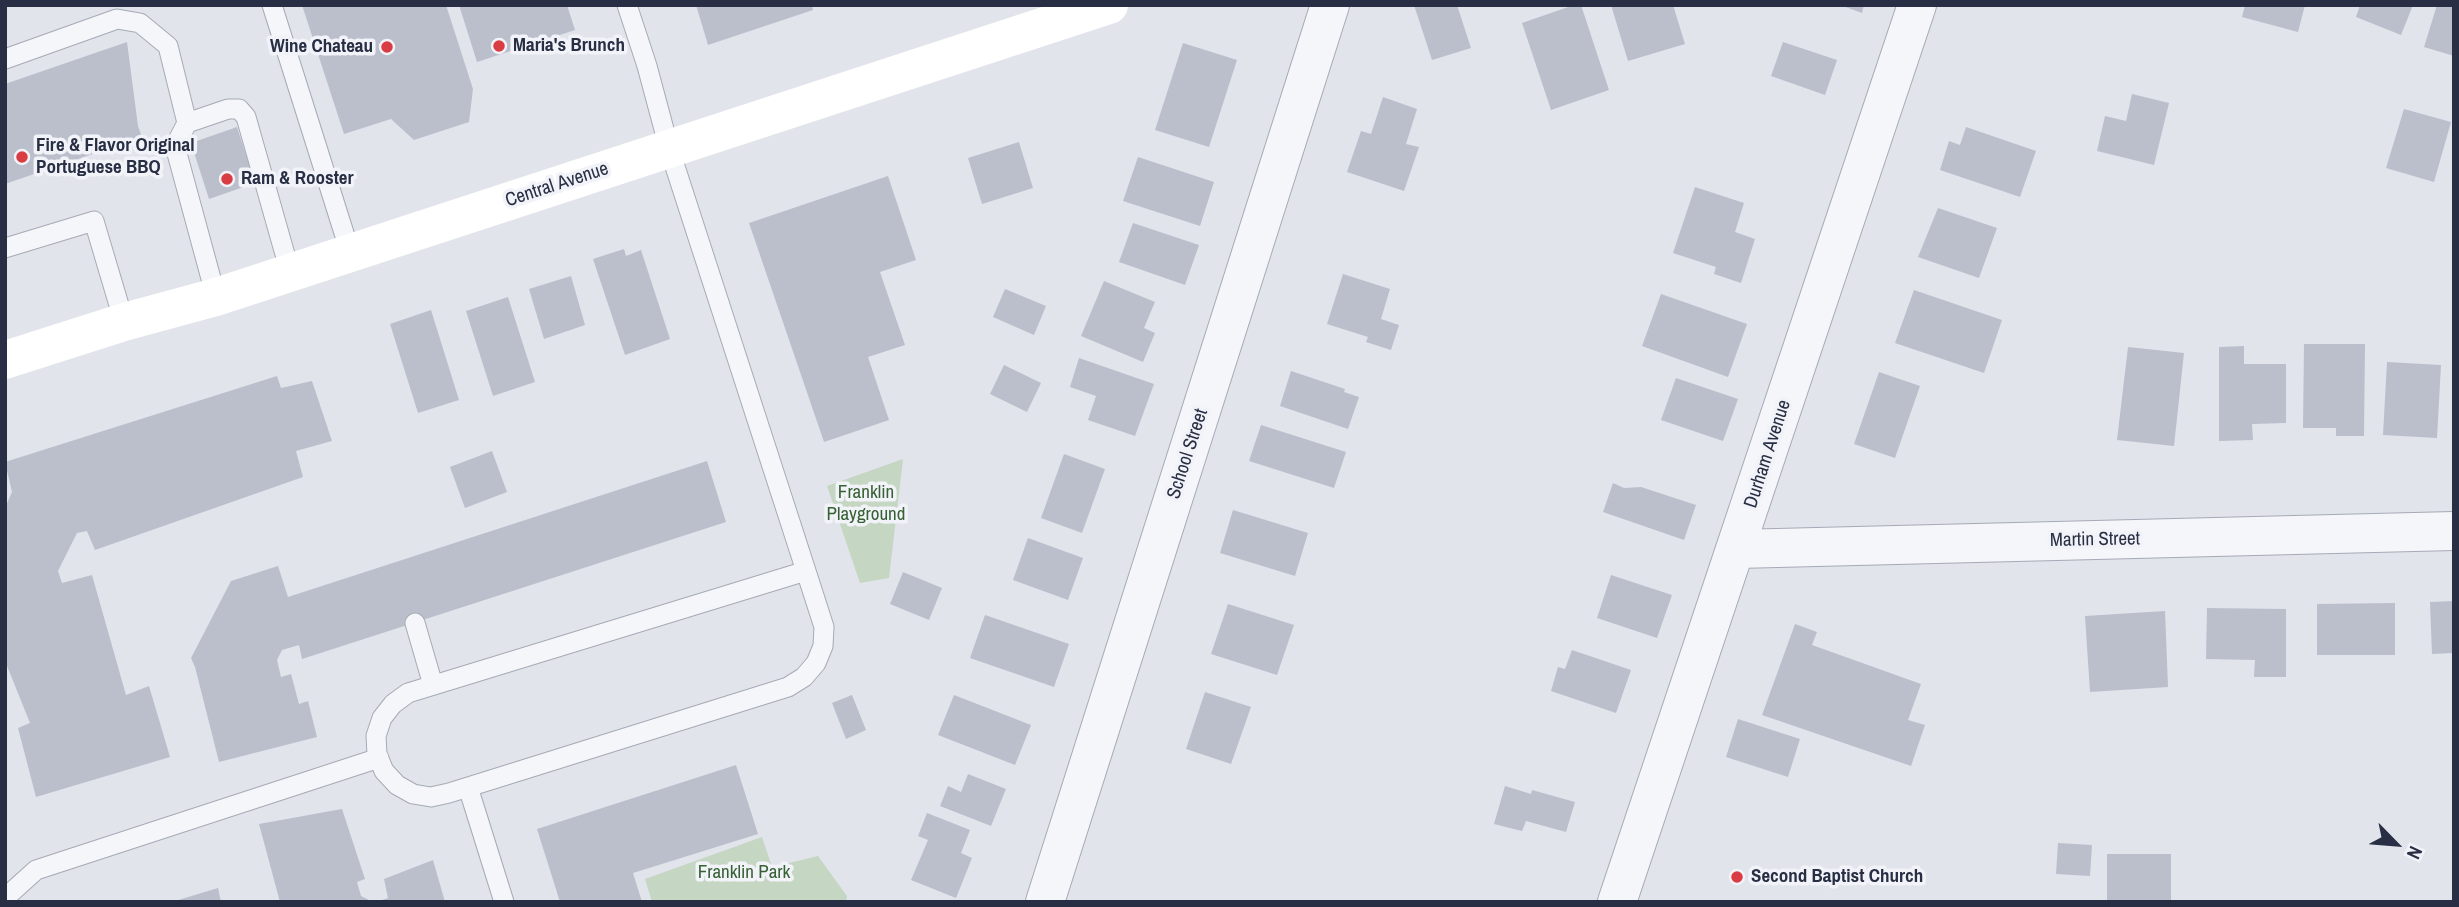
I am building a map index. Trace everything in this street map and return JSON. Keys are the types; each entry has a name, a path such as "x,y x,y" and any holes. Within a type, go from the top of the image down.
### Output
{"street":[{"name":"Central Avenue","path":"5,360 124,322 216,297 1109,5"},
{"name":"School Street","path":"1045,902 1330,5"},
{"name":"Durham Avenue","path":"1617,902 1917,5"},
{"name":"Martin Street","path":"1737,549 2454,531"}],"lane":[{"path":"272,5 350,252"},
{"path":"628,5 669,148 806,571 824,627 824,646 816,663 804,677 788,687 468,788 431,797 412,794 397,785 384,771 376,736 387,711 408,693 806,571"},
{"path":"5,59 117,19 140,23 168,46 187,123 175,146 216,297"},
{"path":"187,123 228,109 239,109 246,117 290,272"},
{"path":"5,248 94,221 124,322"},
{"path":"415,623 433,685"},
{"path":"5,898 36,870 379,758"},
{"path":"468,788 504,902"}],"green space":[{"name":"Franklin Playground","path":"903,459 889,578 860,583 827,486"},
{"name":"Franklin Park","path":"762,837 772,867 818,856 847,896 846,902 652,902 645,879"}],"building":[{"name":"Wine Chateau","path":"302,5 446,5 473,89 469,122 414,140 391,119 344,134"},
{"name":"Maria's Brunch","path":"459,5 567,5 575,30 477,62"},
{"path":"696,5 812,5 813,10 708,45"},
{"path":"1414,5 1457,5 1471,48 1432,60"},
{"path":"1581,5 1609,90 1551,110 1522,23"},
{"path":"1611,5 1673,5 1685,44 1628,61"},
{"path":"1840,5 1864,5 1862,13"},
{"path":"2245,5 2305,5 2298,32 2242,17"},
{"path":"2360,5 2413,5 2401,35 2356,17"},
{"path":"2437,5 2454,5 2454,56 2424,47"},
{"path":"127,42 138,126 142,137 5,184 5,84"},
{"path":"1783,42 1837,60 1825,95 1771,76"},
{"path":"1183,43 1237,60 1209,147 1155,130"},
{"path":"2132,94 2169,103 2154,165 2097,151 2105,116 2126,121"},
{"path":"1383,97 1417,109 1406,144 1419,147 1404,191 1347,172 1361,131 1371,134"},
{"path":"2404,109 2451,122 2434,182 2386,168"},
{"path":"237,127 255,183 209,199 191,143"},
{"path":"1966,127 2036,151 2020,197 1940,170 1949,141 1960,145"},
{"path":"1019,142 1033,188 982,204 968,158"},
{"path":"1138,157 1214,182 1200,226 1123,201"},
{"path":"888,176 916,260 880,272 905,345 868,357 889,420 824,442 749,223"},
{"path":"1695,187 1744,203 1735,232 1755,239 1741,283 1714,274 1716,267 1673,253"},
{"path":"1938,208 1997,228 1979,278 1918,257"},
{"path":"1133,223 1199,245 1185,285 1119,262"},
{"path":"624,249 626,256 641,250 670,339 625,355 593,259"},
{"path":"1343,274 1390,289 1381,319 1399,325 1391,350 1366,342 1368,337 1327,324"},
{"path":"571,276 585,325 544,339 529,289"},
{"path":"1104,281 1155,302 1144,328 1155,333 1143,362 1081,336"},
{"path":"1005,289 1046,306 1034,335 993,317"},
{"path":"1914,290 2002,320 1984,373 1895,343"},
{"path":"1661,294 1747,324 1728,377 1642,346"},
{"path":"508,297 535,382 493,396 466,311"},
{"path":"431,310 459,400 418,413 390,324"},
{"path":"2304,344 2365,344 2364,436 2336,436 2336,428 2303,428"},
{"path":"2244,346 2244,364 2286,364 2286,423 2252,424 2253,440 2219,441 2219,347"},
{"path":"2128,347 2184,353 2174,446 2117,440"},
{"path":"1079,358 1154,384 1135,436 1088,420 1096,396 1070,387"},
{"path":"2387,362 2441,365 2437,438 2383,435"},
{"path":"1004,365 1041,383 1027,412 990,394"},
{"path":"1291,371 1345,389 1344,392 1359,397 1348,429 1280,406"},
{"path":"1879,372 1920,386 1895,458 1854,444"},
{"path":"277,376 281,388 312,381 332,441 296,451 303,477 95,550 87,531 77,533 58,571 62,583 92,575 126,695 149,686 170,757 36,797 18,728 30,723 5,661 5,508 12,492 5,462"},
{"path":"1676,378 1738,399 1723,441 1661,420"},
{"path":"1261,425 1346,452 1334,488 1249,461"},
{"path":"492,451 507,492 465,508 450,467"},
{"path":"1064,454 1105,469 1082,533 1041,518"},
{"path":"707,461 726,522 302,659 299,645 282,650 277,660 281,677 291,674 299,704 308,701 317,737 219,762 191,658 231,581 278,566 288,597"},
{"path":"1613,483 1624,488 1641,487 1696,505 1684,540 1603,512"},
{"path":"1233,510 1308,533 1295,576 1220,553"},
{"path":"1028,538 1083,558 1068,600 1013,580"},
{"path":"903,572 942,588 929,620 890,604"},
{"path":"1611,575 1672,595 1657,638 1597,618"},
{"path":"2454,601 2454,653 2432,654 2430,602"},
{"path":"2395,603 2395,655 2317,655 2317,604"},
{"path":"1228,604 1294,625 1277,675 1211,654"},
{"path":"2207,608 2286,609 2286,677 2254,677 2255,660 2206,659"},
{"path":"2165,611 2168,687 2090,692 2085,616"},
{"path":"985,615 1069,644 1054,687 970,658"},
{"path":"1795,624 1817,632 1812,645 1921,684 1908,720 1925,725 1911,766 1762,715"},
{"path":"1572,650 1631,670 1616,713 1551,691 1558,667 1565,669"},
{"path":"1205,692 1251,707 1231,764 1186,749"},
{"path":"852,695 866,730 846,739 832,703"},
{"path":"954,695 1031,725 1015,765 938,735"},
{"path":"1738,719 1800,739 1788,777 1726,757"},
{"path":"736,765 758,834 633,873 642,902 560,902 537,829"},
{"path":"968,774 1006,789 991,826 940,806 948,786 961,792"},
{"path":"1505,786 1531,794 1532,790 1575,802 1566,832 1526,821 1522,831 1494,824"},
{"path":"342,809 365,879 357,882 361,896 373,902 280,902 259,824"},
{"path":"927,813 970,830 961,853 972,858 956,898 911,880 928,840 918,836"},
{"path":"2058,843 2092,845 2090,876 2056,874"},
{"path":"2107,854 2171,854 2171,902 2107,902"},
{"path":"433,860 445,902 376,902 388,898 384,879"},
{"path":"218,888 221,902 175,902 175,901"}],"place":[{"name":"Maria's Brunch","path":"499,46"},
{"name":"Wine Chateau","path":"387,47"},
{"name":"Fire & Flavor Original Portuguese BBQ","path":"22,157"},
{"name":"Ram & Rooster","path":"227,179"},
{"name":"Second Baptist Church","path":"1737,877"}]}
